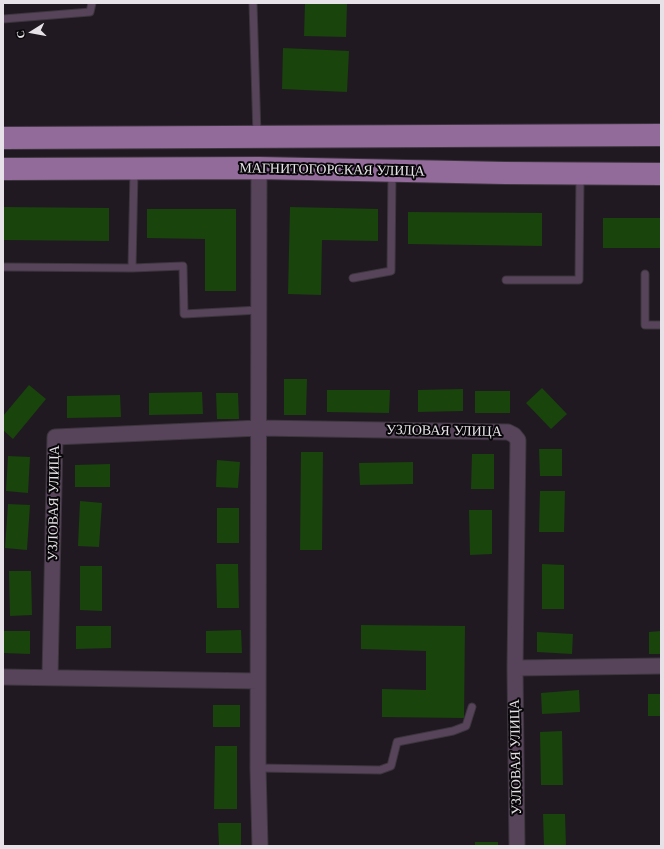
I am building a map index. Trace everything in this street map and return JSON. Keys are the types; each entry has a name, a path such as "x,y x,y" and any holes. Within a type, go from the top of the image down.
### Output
{"main road":[{"path":"3,138 661,135"},
{"name":"МАГНИТОГОРСКАЯ УЛИЦА","path":"3,169 259,168 661,174"}],"street":[{"path":"259,168 258,768 260,846"},
{"name":"УЗЛОВАЯ УЛИЦА","path":"50,677 56,438 259,428 508,432 514,435 518,440 515,668 517,846"},
{"path":"515,668 661,666"},
{"path":"3,677 258,681"}],"lane":[{"path":"3,19 90,12 92,3"},
{"path":"253,3 258,137"},
{"path":"132,268 134,168"},
{"path":"353,278 391,271 392,171"},
{"path":"506,280 579,280 580,173"},
{"path":"3,267 132,268 183,266 184,314 259,310"},
{"path":"645,274 644,325 661,325"},
{"path":"258,768 380,770 391,766 397,742 453,731 466,726 472,707"}],"building":[{"path":"305,3 347,3 346,37 304,36"},
{"path":"283,48 349,51 347,92 282,89"},
{"path":"3,207 109,208 109,241 3,240"},
{"path":"290,207 378,209 378,241 322,240 321,295 288,294"},
{"path":"147,209 236,209 236,291 205,291 205,239 147,238"},
{"path":"408,212 542,213 542,246 408,244"},
{"path":"603,218 661,218 661,248 603,248"},
{"path":"284,379 307,379 306,415 284,415"},
{"path":"29,385 46,399 13,439 3,430 3,416"},
{"path":"542,388 567,414 551,429 526,403"},
{"path":"463,389 463,411 418,412 418,390"},
{"path":"327,390 390,390 389,413 327,412"},
{"path":"475,391 510,391 510,413 475,413"},
{"path":"202,392 203,414 149,415 149,393"},
{"path":"216,393 238,393 239,419 217,419"},
{"path":"120,395 121,417 67,418 67,396"},
{"path":"539,449 562,449 562,476 540,476"},
{"path":"301,452 323,452 322,550 300,550"},
{"path":"472,454 494,454 494,489 471,489"},
{"path":"8,456 30,457 28,493 6,491"},
{"path":"217,460 240,462 238,488 216,487"},
{"path":"413,462 413,484 360,485 359,463"},
{"path":"110,464 110,487 75,487 75,465"},
{"path":"540,491 565,491 564,532 539,532"},
{"path":"80,501 102,503 99,547 78,546"},
{"path":"8,504 30,505 27,550 5,548"},
{"path":"217,508 239,508 239,543 217,543"},
{"path":"469,510 492,510 492,554 470,555"},
{"path":"216,564 238,564 239,608 217,608"},
{"path":"542,564 564,565 564,609 542,609"},
{"path":"80,566 102,566 102,611 80,610"},
{"path":"9,571 31,571 32,615 10,616"},
{"path":"361,625 465,626 464,718 382,717 382,689 426,690 426,651 361,649"},
{"path":"76,626 111,626 111,648 76,649"},
{"path":"241,630 242,653 206,653 206,631"},
{"path":"3,631 30,631 30,654 3,653"},
{"path":"661,631 661,654 649,654 649,632"},
{"path":"537,632 573,634 572,654 537,652"},
{"path":"579,690 580,712 542,714 541,693"},
{"path":"648,694 661,694 661,716 648,716"},
{"path":"213,705 240,705 240,727 213,727"},
{"path":"562,731 563,785 541,785 540,732"},
{"path":"215,746 237,746 237,809 214,809"},
{"path":"543,814 565,814 566,846 544,846"},
{"path":"218,823 241,823 241,846 219,846"},
{"path":"475,842 498,842 498,846 475,846"}]}
